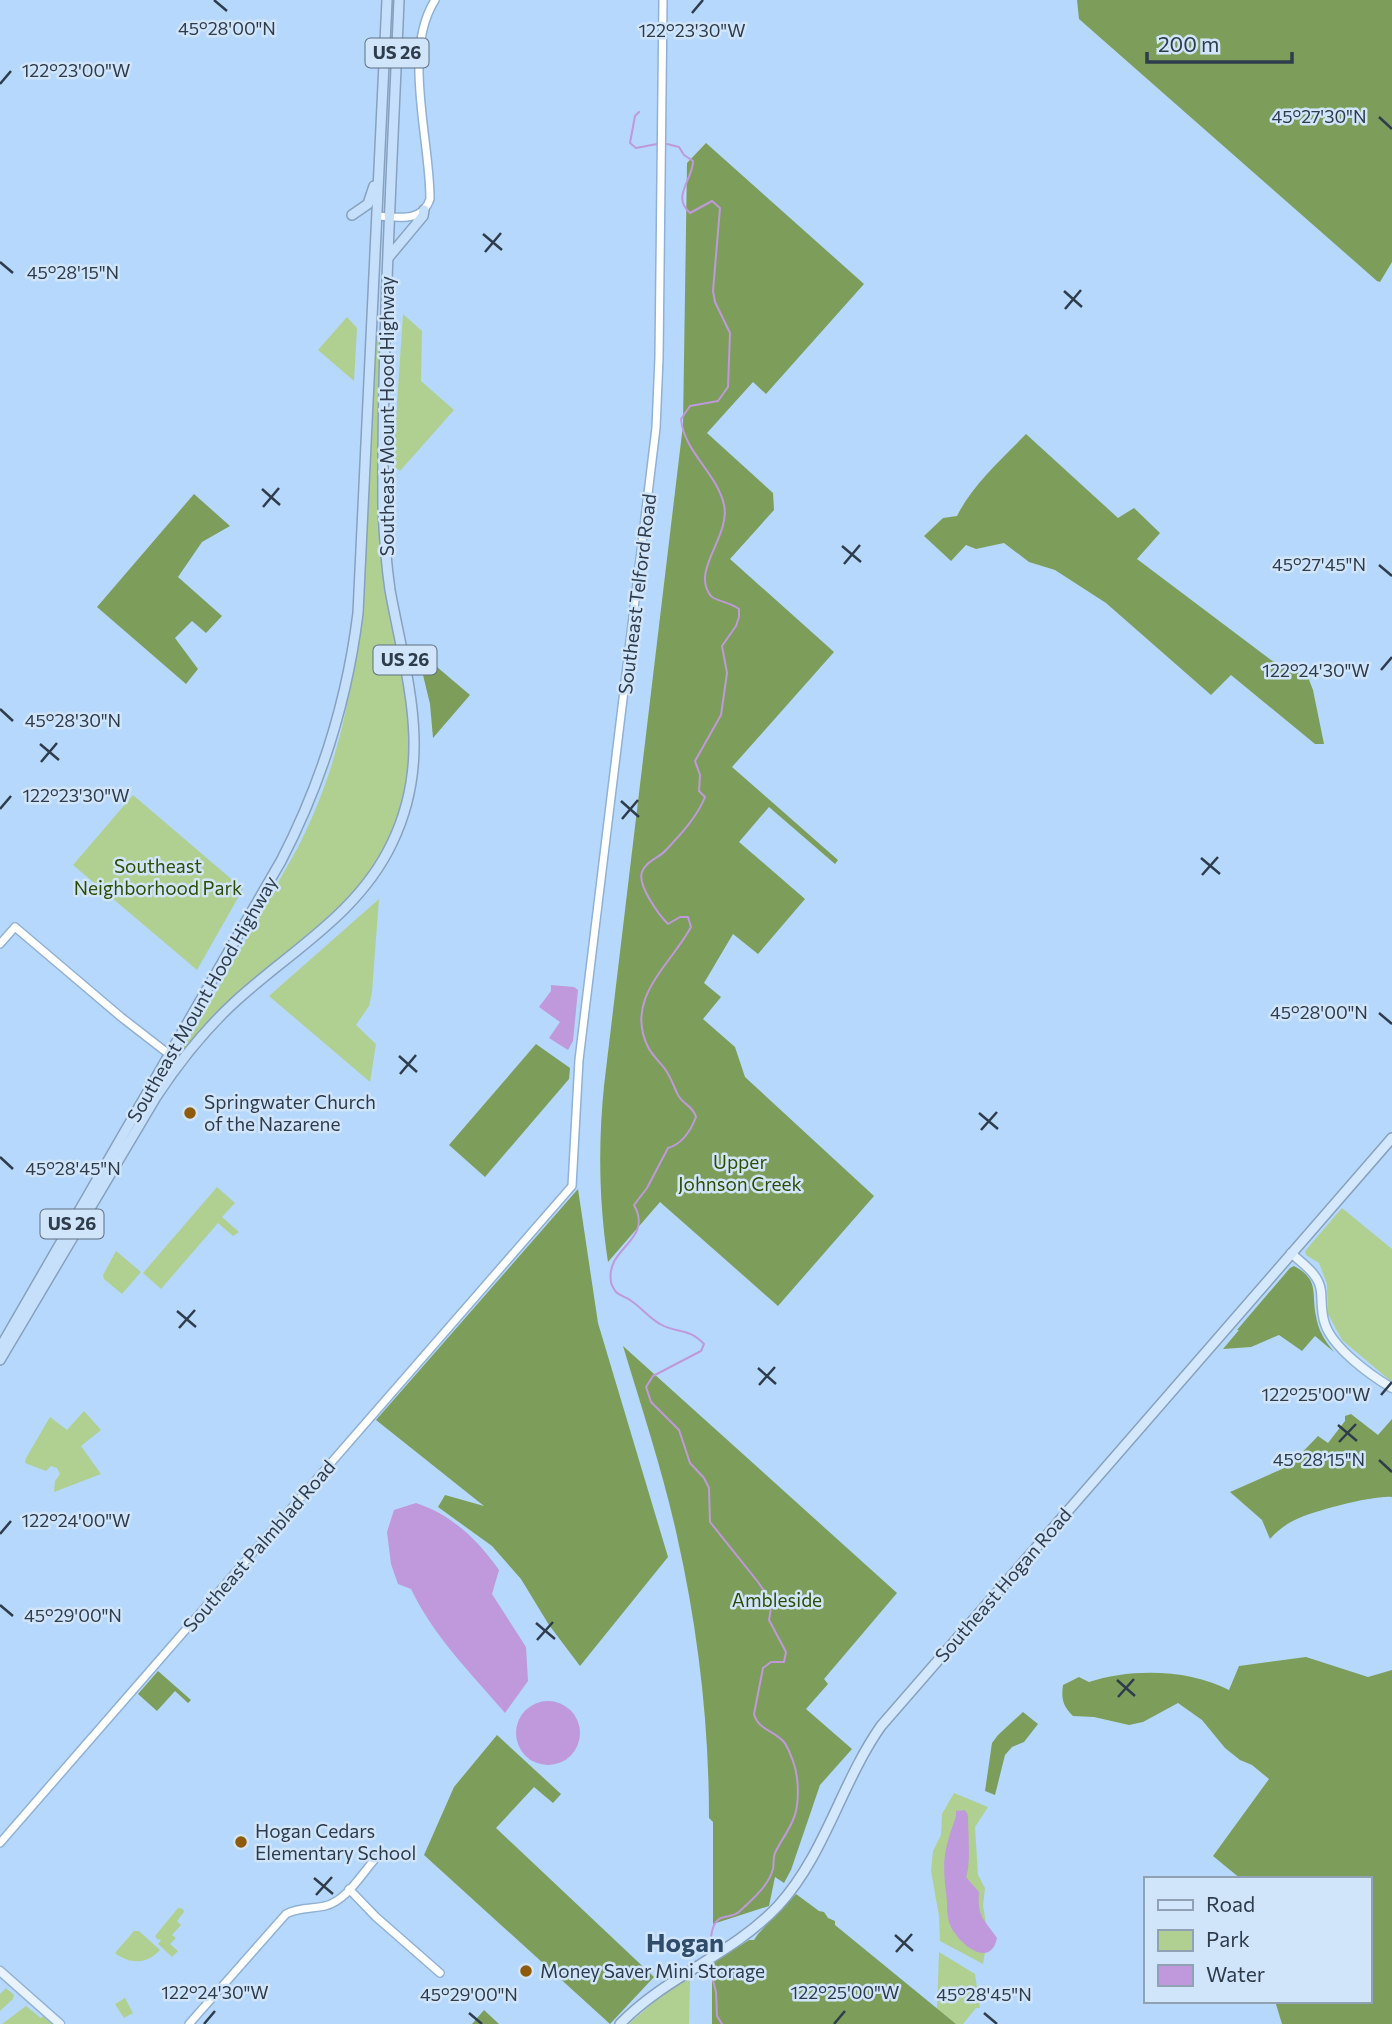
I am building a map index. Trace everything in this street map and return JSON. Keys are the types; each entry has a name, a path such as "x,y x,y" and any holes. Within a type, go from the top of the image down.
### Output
{"highway":[{"name":"Southeast Mount Hood Highway","path":"0,1348 294,837 325,762 345,693 358,613 387,0"},
{"name":"Southeast Mount Hood Highway","path":"0,1360 146,1114 181,1061 216,1020 253,986 331,923 361,891 386,854 405,810 413,772 415,737 411,692 390,589 385,545 384,314 399,0"},
{"path":"381,115 388,145 385,207 390,216"},
{"path":"352,215 370,201 379,164"},
{"path":"387,260 424,216 425,210"},
{"path":"377,216 382,225 379,283 384,314"},
{"path":"146,1114 149,1102 172,1060 170,1055"}],"main road":[{"name":"Southeast Hogan Road","path":"620,2024 647,1999 757,1926 788,1894 810,1859 854,1770 881,1726 1392,1138"},
{"path":"1291,1253 1318,1280 1324,1322 1333,1340 1392,1388"},
{"path":"0,1970 60,2024"}],"street":[{"path":"377,216 415,216 425,210 429,203 419,45 425,18 435,0"},
{"name":"Southeast Telford Road","path":"572,1186 579,1060 656,428 663,0"},
{"path":"0,944 15,927 170,1055"},
{"name":"Southeast Palmblad Road","path":"0,1843 572,1186"},
{"path":"189,2024 286,1914 333,1903 375,1859"},
{"path":"349,1889 376,1917 440,1973"}],"green space":[{"path":"1077,0 1392,0 1392,262 1380,282 1079,19"},
{"name":"Upper Johnson Creek","path":"706,143 864,284 766,394 753,382 707,433 773,493 774,510 730,559 834,652 732,767 838,860 835,864 769,807 739,842 805,899 758,954 733,934 704,983 721,997 703,1019 735,1047 745,1077 874,1196 778,1306 660,1202 608,1262 601,1196 600,1152 604,1086 683,425 687,163"},
{"path":"403,314 422,331 421,381 454,410 400,471 393,465"},
{"path":"347,317 357,328 354,381 318,350"},
{"path":"376,334 380,334 378,477 382,563 408,716 409,747 400,805 378,858 339,909 226,1003 177,1059 175,1055 184,1039 188,1039 201,1019 297,849 316,808 343,725 362,598"},
{"path":"1026,434 1118,518 1134,508 1160,533 1137,559 1271,660 1308,677 1324,744 1315,744 1231,675 1211,695 1106,603 1055,570 1029,562 1004,543 976,549 966,545 951,561 924,536 943,518 957,516 980,483"},
{"path":"194,494 230,526 202,542 178,577 222,616 206,633 192,621 175,638 198,669 186,684 97,607"},
{"path":"417,650 470,695 433,738 430,704"},
{"name":"Southeast Neighborhood Park","path":"133,795 243,889 197,970 73,865"},
{"path":"379,899 372,992 369,1006 356,1025 376,1044 370,1082 269,996"},
{"path":"536,1044 570,1068 569,1079 485,1177 449,1145"},
{"path":"217,1187 235,1203 222,1217 239,1232 233,1236 218,1223 161,1289 143,1273"},
{"path":"578,1189 598,1323 668,1557 580,1666 549,1625 521,1579 492,1546 438,1507 445,1495 484,1506 376,1420"},
{"path":"1342,1208 1392,1249 1392,1382 1342,1340 1328,1314 1327,1284 1319,1263 1306,1255 1305,1251"},
{"path":"116,1251 141,1272 122,1294 104,1279 103,1275"},
{"path":"1294,1266 1308,1276 1311,1282 1318,1326 1334,1352 1315,1336 1302,1351 1279,1335 1251,1347 1223,1349 1290,1268"},
{"name":"Ambleside","path":"623,1346 897,1593 824,1679 828,1684 806,1709 852,1749 820,1785 784,1883 775,1877 769,1906 713,1924 713,1822 709,1818 707,1747 696,1641 671,1512"},
{"path":"84,1411 101,1430 81,1446 101,1474 54,1492 55,1481 60,1474 57,1468 51,1466 46,1471 25,1463 26,1458 50,1417 67,1430"},
{"path":"1351,1414 1378,1435 1392,1419 1392,1497 1359,1501 1305,1516 1286,1525 1270,1539 1262,1520 1230,1492 1289,1466 1318,1436 1328,1443 1345,1421 1345,1416"},
{"path":"1306,1657 1368,1677 1392,1670 1392,2024 1282,2024 1276,2003 1371,2003 1371,1877 1239,1877 1213,1856 1269,1779 1225,1748 1202,1720 1178,1703 1143,1722 1129,1725 1094,1717 1073,1716 1063,1698 1063,1685 1079,1677 1089,1682 1105,1677 1141,1673 1196,1678 1229,1690 1239,1666"},
{"path":"158,1671 191,1700 188,1703 175,1691 157,1711 138,1694"},
{"path":"1023,1712 1038,1724 1024,1742 1012,1747 1005,1755 995,1795 985,1791 992,1743"},
{"path":"497,1735 561,1794 553,1803 534,1787 496,1828 654,1977 610,2024 424,1855 454,1787"},
{"path":"954,1793 988,1807 975,1827 978,1875 985,1888 983,1906 988,1934 983,1964 940,1941 939,1916 931,1871 933,1851 941,1835 942,1814"},
{"path":"796,1894 824,1912 828,1918 835,1921 835,1925 956,2024 712,2024 712,1964 749,1940 754,1940"},
{"path":"178,1908 184,1912 177,1921 181,1925 172,1935 176,1938 170,1944 178,1951 172,1957 158,1944 161,1940 155,1936"},
{"path":"134,1931 139,1931 160,1950 150,1958 139,1961 127,1960 115,1953"},
{"path":"939,1952 975,1974 980,2008 976,2008 963,2024 956,2024 937,2009"},
{"path":"686,1980 690,1981 689,2024 629,2024 655,2001"},
{"path":"6,1988 14,1995 13,1999 0,2011 0,1994"},
{"path":"125,1998 133,2013 124,2018 115,2004"},
{"path":"26,2006 41,2018 43,2016 52,2024 2,2024"},
{"path":"484,2010 499,2024 472,2024"}],"water":[{"path":"551,985 574,987 578,990 573,1041 568,1050 549,1038 560,1022 539,1007 551,991"},
{"path":"416,1503 441,1514 463,1529 499,1570 492,1594 526,1647 528,1681 505,1713 442,1639 411,1589 398,1584 391,1564 387,1532 394,1510"},
{"path":"548,1701 560,1703 571,1710 578,1721 578,1745 571,1756 560,1763 548,1765 536,1763 525,1756 518,1745 516,1733 518,1721 525,1710 536,1703"},
{"path":"965,1810 968,1815 969,1848 966,1877 979,1892 980,1913 997,1938 993,1948 980,1953 972,1950 958,1937 948,1917 944,1867 946,1849 956,1811"}],"waterway":[{"path":"639,112 635,116 630,143 636,148 657,144"},
{"path":"667,144 679,147 684,155 693,161 683,194 685,207 690,213 712,201 720,208 713,291 715,302 730,333 728,387 718,401 690,406 681,419 688,442 715,483 724,505 725,517 708,564 706,586 713,598 739,609 739,617 722,646 727,673 721,715 695,761 700,775 699,791 705,797 688,825 663,853 646,865 641,878 650,900 668,924 680,917 688,917 691,927 653,983 642,1013 642,1029 651,1053 667,1072 679,1097 696,1117 685,1136 668,1148 647,1188 634,1205 639,1217 638,1227 615,1260 611,1270 611,1282 616,1292 656,1322 693,1335 704,1344 701,1351 653,1376 646,1387 651,1402 679,1430 690,1463 709,1488 710,1522 769,1598 769,1620 786,1652 784,1662 771,1662 763,1668 754,1714 763,1727 787,1746 797,1775 798,1791 795,1814 775,1853 768,1881 737,1913 717,1921 712,1932 710,1952"},
{"path":"709,1965 716,1992 717,2016 722,2024"}],"place":[{"name":"Springwater Church of the Nazarene","path":"190,1113"},
{"name":"Hogan Cedars Elementary School","path":"241,1842"},
{"name":"Money Saver Mini Storage","path":"526,1971"}],"district":[{"name":"Hogan","path":"685,1943"}]}
